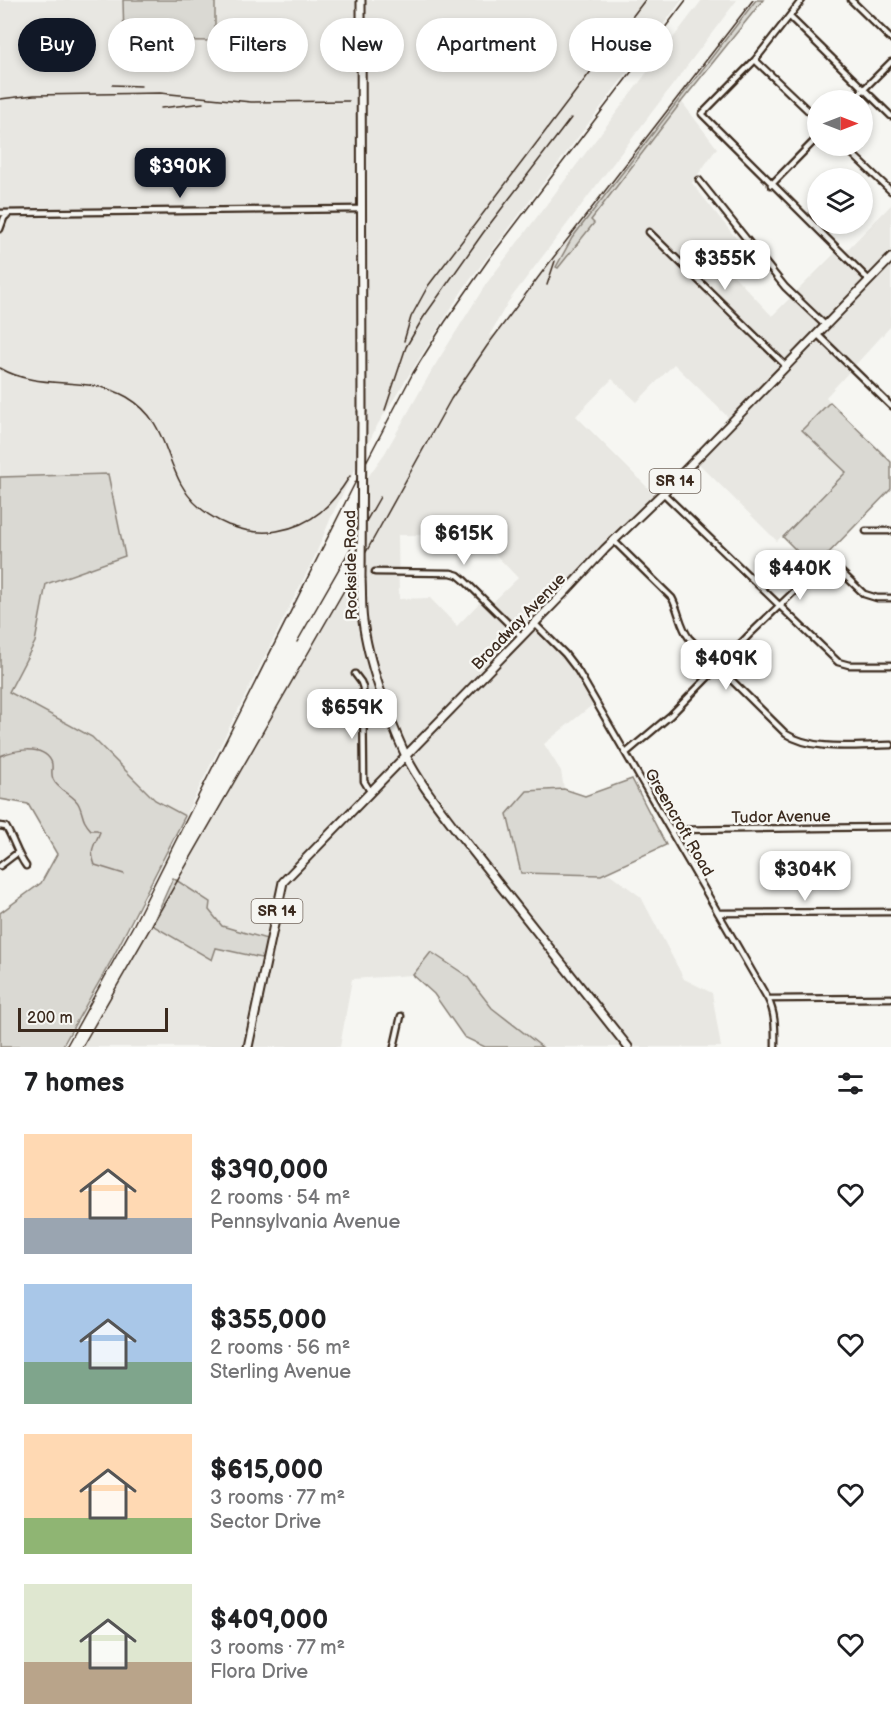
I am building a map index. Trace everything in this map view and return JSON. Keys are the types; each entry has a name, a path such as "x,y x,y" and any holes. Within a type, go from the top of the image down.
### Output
{"main road":[{"name":"Rockside Road","path":"361,0 361,579 363,622 369,648 380,688 406,754 441,810 628,1047"},
{"name":"Broadway Avenue","path":"248,1047 283,882 891,258"}],"street":[{"path":"802,0 755,60 702,114 869,280"},
{"path":"851,0 891,39"},
{"path":"790,17 891,116"},
{"path":"755,60 807,110"},
{"path":"864,89 891,62"},
{"path":"771,185 807,148"},
{"path":"854,156 891,191"},
{"path":"699,180 785,287 826,326"},
{"path":"0,213 361,209"},
{"path":"0,229 4,218 9,213"},
{"path":"649,232 786,366"},
{"path":"818,334 891,406"},
{"path":"663,493 833,657 843,664 891,665"},
{"path":"866,531 891,531"},
{"path":"615,541 672,598 685,633 786,734 798,741 817,746 891,745"},
{"path":"830,561 864,594 877,598 891,598"},
{"path":"375,572 458,575 521,636"},
{"path":"626,753 671,715 806,580"},
{"name":"Greencroft Road","path":"535,624 565,654 578,671 768,999 775,1020 775,1047"},
{"path":"355,674 363,688 364,781 370,791"},
{"path":"0,826 6,827 16,846 16,854 26,866"},
{"name":"Tudor Avenue","path":"670,830 891,827"},
{"path":"0,866 16,854"},
{"path":"718,913 891,912"},
{"path":"768,999 891,998"},
{"path":"394,1047 401,1016"}],"shaded area":[{"path":"0,0 123,0 123,18 108,18 108,72 195,72 195,41 207,41 207,72 308,72 308,18 215,18 215,0 682,0 668,18 569,18 569,72 628,72 464,288 378,424 185,816 155,800 92,737 9,692 35,642 46,584 124,556 107,475 0,477"},
{"path":"123,0 215,0 215,18 207,18 207,41 195,41 195,18 123,18"},
{"path":"702,0 737,0 508,302 489,336 495,334 678,97 717,148 692,183 743,247 724,265 772,316 838,250 843,254 863,234 873,234 873,223 891,205 891,326 826,397 830,402 803,429 846,472 777,541 695,460 732,421 674,364 637,402 612,379 576,416 658,498 535,623 565,654 596,702 544,744 561,771 564,789 527,791 507,815 521,873 610,874 641,897 684,979 712,993 721,1047 542,1047 492,1008 467,976 431,953 413,975 352,979 340,1047 81,1047 360,561 365,481 385,453 432,370 486,284 647,72 673,72 673,38","holes":["398,535 477,535 518,578 490,605 483,599 457,626 430,598 399,599"]},
{"path":"756,0 763,0 591,220 594,223 558,268 556,267 572,238"},
{"path":"830,402 891,462 891,489 814,568 783,537 846,472 802,430"},
{"path":"108,474 125,556 46,584 35,642 9,692 92,737 155,800 185,816 111,961 62,1047 0,1047 0,913 41,883 57,854 28,804 0,799 0,477"},
{"path":"632,779 666,845 601,875 521,873 507,814 527,791 564,789 585,796"},
{"path":"173,878 210,902 209,910 222,926 270,940 266,959 216,948 212,960 152,925"},
{"path":"431,952 467,976 492,1008 542,1047 485,1047 464,1037 434,994 413,975"}],"waterway":[{"path":"0,756 27,750 35,750 47,756 52,763 52,777 55,783 77,801 84,820 91,830 100,832 92,851 95,865 124,874"}],"railway":[{"path":"404,341 411,317 428,286 645,0"},
{"path":"66,1047 134,924 353,487 413,373 489,259 686,0"},
{"path":"82,1047 365,554 451,399 546,267 753,0"},
{"path":"112,85 141,86"},
{"path":"0,99 34,95 160,93 251,102 349,101"},
{"path":"161,108 203,103"},
{"path":"385,410 406,347 423,318 483,233 571,118"},
{"path":"547,285 555,261"},
{"path":"0,368 32,379 96,386 127,397 149,415 156,425 181,484 190,497 207,514 234,527 265,532 301,524 328,505 350,476"},
{"path":"297,642 380,497"}]}
